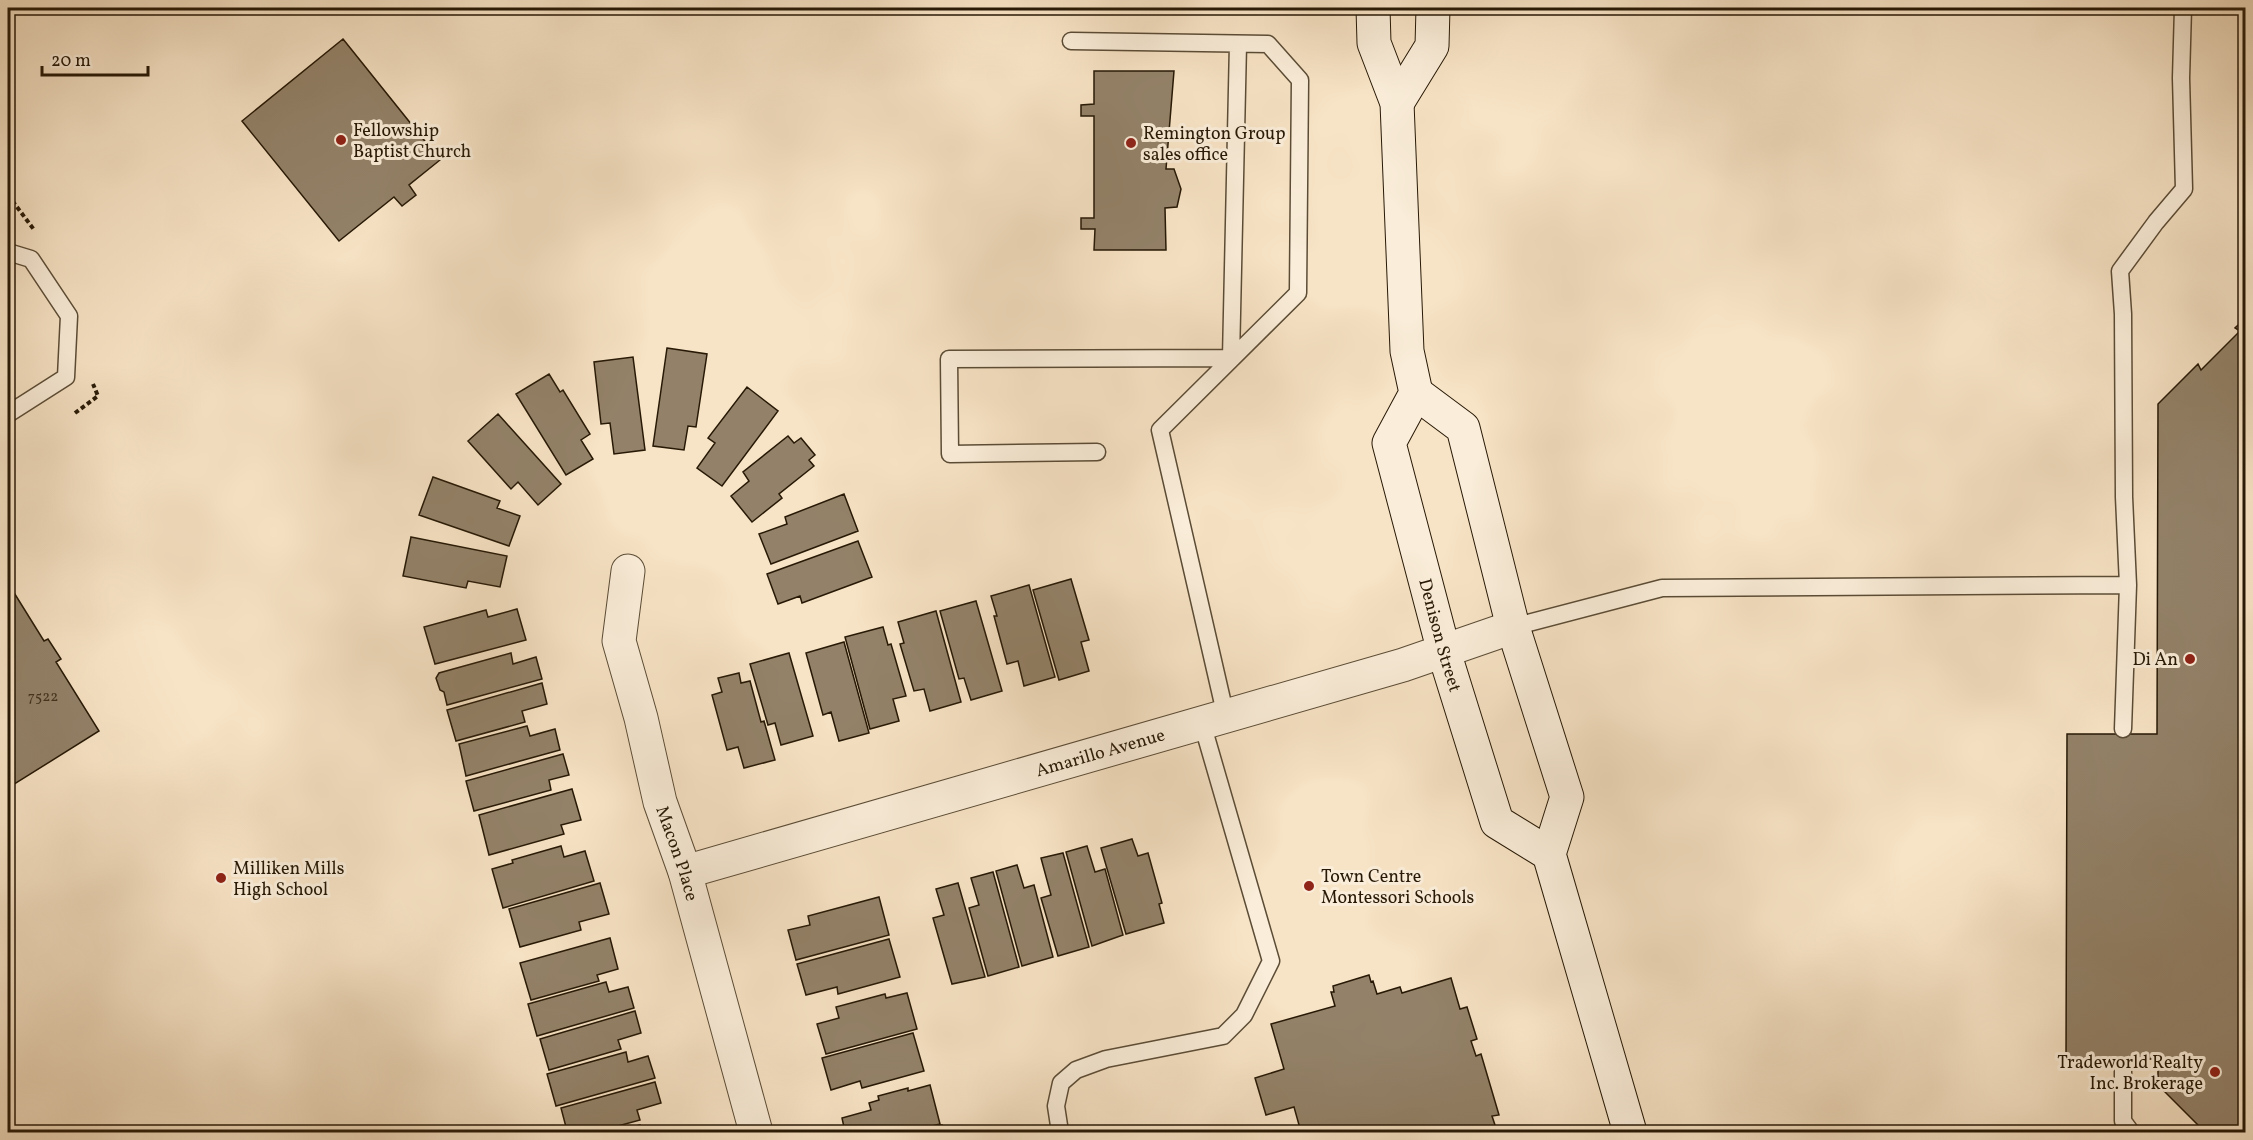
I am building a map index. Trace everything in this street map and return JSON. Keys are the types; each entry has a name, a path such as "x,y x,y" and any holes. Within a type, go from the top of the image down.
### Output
{"main road":[{"path":"1373,8 1374,43 1397,103 1407,351 1416,393 1463,428 1513,627 1567,797 1549,854 1630,1132"},
{"path":"1397,103 1432,46 1433,8"},
{"name":"Denison Street","path":"1416,393 1389,443 1444,652 1497,822 1549,854"},
{"name":"Macon Place","path":"627,571 619,641 641,718 660,802 685,872 756,1132"},
{"name":"Amarillo Avenue","path":"685,872 1444,652 1513,627"}],"lane":[{"path":"2123,729 2128,585 2124,497 2123,314 2120,271 2184,189 2181,78 2183,8"},
{"path":"1060,1132 1056,1106 1061,1083 1076,1070 1106,1059 1223,1036 1244,1015 1271,961 1214,720 1160,430 1298,293 1300,80 1268,44 1071,41"},
{"path":"1231,358 1238,44"},
{"path":"8,252 31,259 69,316 66,377 8,414"},
{"path":"1096,452 950,454 949,359 1231,358"},
{"path":"1513,627 1662,588 2128,585"},
{"path":"2123,1067 2123,1121 2131,1132"}],"building":[{"name":"Fellowship Baptist Church","path":"343,39 440,160 409,185 416,195 402,206 394,197 339,241 242,121"},
{"name":"Remington Group sales office","path":"1094,71 1174,71 1166,169 1174,169 1181,189 1177,207 1165,208 1166,250 1094,250 1095,229 1081,229 1081,218 1094,218 1094,116 1081,116 1081,105 1094,104"},
{"path":"2246,318 2246,1132 2205,1132 2158,1085 2158,1059 2066,1059 2067,734 2157,734 2158,404 2198,364 2201,370 2240,331 2235,328"},
{"path":"667,348 707,354 696,427 688,426 684,450 653,446"},
{"path":"633,357 645,450 614,454 610,423 601,424 594,362"},
{"path":"549,374 560,392 563,390 590,434 581,440 593,459 566,475 516,394"},
{"path":"747,387 778,411 722,486 697,468 715,443 708,438"},
{"path":"498,414 561,484 538,505 518,482 511,489 468,441"},
{"path":"788,436 794,443 801,438 815,455 809,460 814,466 779,494 782,498 752,522 731,496 749,481 743,472"},
{"path":"433,477 500,501 497,508 520,516 509,546 419,515"},
{"path":"844,494 858,531 771,564 759,534 787,524 785,517"},
{"path":"411,537 507,556 500,587 468,581 466,588 403,576"},
{"path":"858,541 872,577 802,603 800,596 778,604 767,574"},
{"path":"1071,579 1089,640 1081,642 1089,671 1059,680 1033,590"},
{"path":"8,583 44,641 48,639 61,659 56,662 99,731 8,788"},
{"path":"1029,585 1055,677 1024,686 1018,661 1007,664 991,596"},
{"path":"976,601 1002,691 971,700 964,678 959,679 940,611"},
{"path":"517,609 526,640 435,664 424,627 486,610 488,617"},
{"path":"936,611 961,702 930,711 924,689 914,691 900,644 904,643 898,622"},
{"path":"883,627 888,645 891,644 906,696 893,699 899,721 870,729 845,637"},
{"path":"844,642 869,733 839,741 831,712 823,715 806,653"},
{"path":"511,653 513,664 536,657 542,679 447,705 444,692 440,690 436,678 439,673"},
{"path":"789,653 813,736 781,745 775,723 768,725 750,664"},
{"path":"739,673 741,683 750,681 761,722 764,721 775,760 744,768 738,747 727,750 712,695 722,692 718,678"},
{"path":"542,683 547,704 522,711 525,722 456,741 447,710"},
{"path":"527,726 530,736 555,729 560,750 466,776 459,744"},
{"path":"563,754 569,775 549,780 551,790 474,811 466,781"},
{"path":"572,789 581,820 561,825 564,834 489,855 479,815"},
{"path":"1132,839 1138,856 1148,853 1162,903 1159,904 1164,923 1126,934 1101,848"},
{"path":"561,846 564,857 585,851 594,881 503,908 492,869 513,863 512,860"},
{"path":"1087,846 1095,872 1105,869 1123,935 1092,946 1066,852"},
{"path":"1063,853 1089,947 1058,956 1041,898 1051,895 1041,858"},
{"path":"1017,865 1024,888 1034,885 1053,957 1022,966 996,871"},
{"path":"993,872 1019,967 988,976 969,908 979,905 971,878"},
{"path":"600,883 609,914 579,922 581,930 520,947 509,909"},
{"path":"958,883 985,977 952,984 933,918 944,915 936,889"},
{"path":"879,897 889,935 796,960 788,930 810,925 808,916"},
{"path":"610,938 618,969 597,975 599,981 531,1000 520,963"},
{"path":"889,939 900,977 838,994 837,987 806,995 797,964"},
{"path":"1369,975 1377,994 1400,987 1402,993 1451,978 1460,1009 1467,1007 1477,1039 1471,1041 1476,1056 1481,1054 1499,1115 1492,1116 1497,1131 1504,1129 1505,1132 1301,1132 1294,1107 1266,1115 1255,1078 1284,1069 1271,1024 1335,1006 1331,992 1334,992 1333,986"},
{"path":"606,982 609,992 628,987 634,1008 537,1036 528,1004"},
{"path":"907,993 917,1029 826,1054 817,1024 839,1018 836,1007 885,994 886,998"},
{"path":"635,1011 641,1033 618,1040 621,1049 549,1070 540,1039"},
{"path":"913,1033 924,1071 862,1088 860,1081 831,1090 822,1058"},
{"path":"626,1052 628,1062 648,1056 655,1078 556,1106 547,1074"},
{"path":"655,1082 661,1103 637,1110 640,1120 596,1132 571,1132 569,1126 566,1127 561,1108"},
{"path":"930,1085 940,1124 909,1132 845,1132 842,1118 871,1110 869,1103 879,1100 878,1096"},
{"path":"640,1125 642,1132 612,1132"},
{"path":"942,1125 944,1132 916,1132"},
{"path":"669,1128 670,1132 651,1132"}],"place":[{"name":"Fellowship Baptist Church","path":"341,140"},
{"name":"Remington Group sales office","path":"1131,143"},
{"name":"Di An","path":"2190,659"},
{"name":"Milliken Mills High School","path":"221,878"},
{"name":"Town Centre Montessori Schools","path":"1309,886"},
{"name":"Tradeworld Realty Inc. Brokerage","path":"2215,1072"}]}
